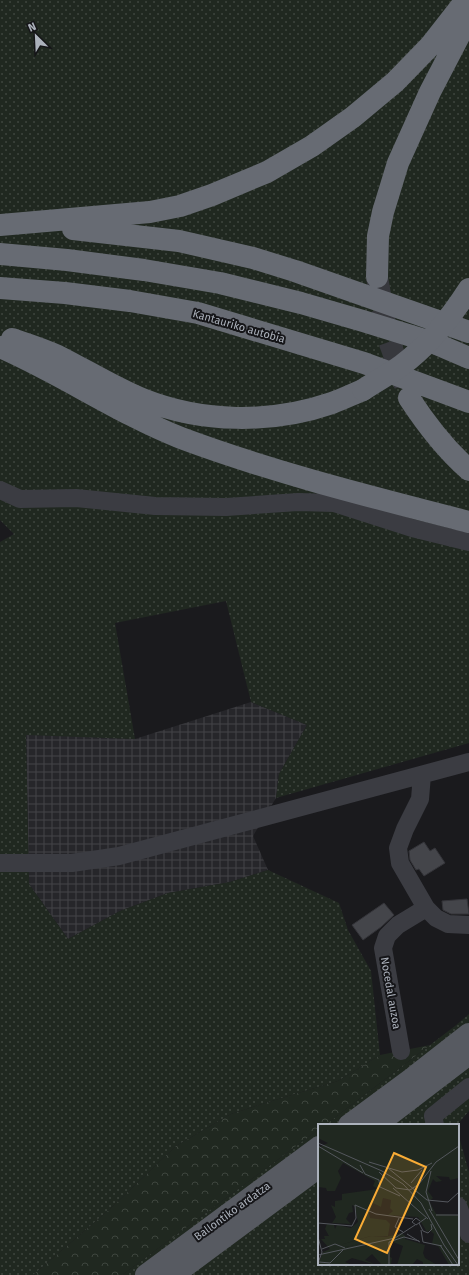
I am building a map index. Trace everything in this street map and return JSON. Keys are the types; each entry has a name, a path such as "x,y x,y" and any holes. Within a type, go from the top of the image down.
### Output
{"highway":[{"path":"9,224 150,212 180,206 212,196 267,172 312,146 354,117 396,82 430,46 466,0"},
{"path":"377,276 378,236 383,212 398,163 410,133 430,92 469,18"},
{"path":"9,224 99,231 179,241 253,258 295,270 469,332"},
{"path":"0,254 67,260 144,270 220,283 301,303 363,321 434,343 469,358"},
{"name":"Kantauriko autobia","path":"0,288 130,301 198,313 364,363 469,402"},
{"path":"0,334 56,356 142,398 179,411 221,417 254,418 293,414 332,403 363,390 403,364 433,338 456,310 469,289"},
{"path":"198,313 292,329 363,348 428,370 469,387"},
{"path":"0,347 129,414 181,437 281,472 469,522"},
{"path":"409,398 436,436 469,470"}],"main road":[{"path":"350,1124 469,1034"},
{"path":"377,1124 469,1054"},
{"name":"Ballontiko ardatza","path":"146,1275 318,1148"},
{"name":"Ballontiko ardatza","path":"173,1275 318,1168"}],"street":[{"path":"0,490 20,499 76,498 155,506 226,507 298,502 334,503 412,528 469,542"},
{"path":"0,863 72,863 119,856 469,762"},
{"path":"422,775 420,799 405,829 398,848 400,863 426,908 436,918 448,924 469,925"},
{"name":"Nocedal auzoa","path":"401,1051 383,948 387,936 398,925 426,908"},
{"path":"435,1124 433,1116 469,1087"},
{"path":"459,1209 469,1234"}],"shaded area":[{"path":"251,702 307,725 279,774 276,798 253,836 268,870 230,882 168,893 120,911 68,939 29,884 26,734 135,739"}],"green space":[{"path":"0,0 469,0 469,743 276,798 279,774 307,725 251,702 226,601 115,623 135,739 26,735 29,884 68,939 120,911 168,893 230,882 268,870 339,903 348,930 371,971 380,1055 338,1081 231,1114 176,1146 110,1209 33,1275 0,1275 0,542 14,534 0,520"},
{"path":"469,1014 469,1111 458,1124 326,1124"},
{"path":"430,1045 326,1124 318,1124 318,1130 122,1275 33,1275 110,1209 176,1146 231,1114 338,1081 380,1055"},
{"path":"318,1130 318,1265 459,1265 459,1137 469,1172 469,1275 122,1275"}],"building":[{"path":"424,842 430,851 435,848 445,863 424,876 419,869 416,870 410,860 409,851"},
{"path":"467,899 469,914 451,914 443,910 442,901"},
{"path":"384,903 394,915 363,940 352,925"}],"tunnel":[{"path":"377,277 387,335 405,385"}]}
